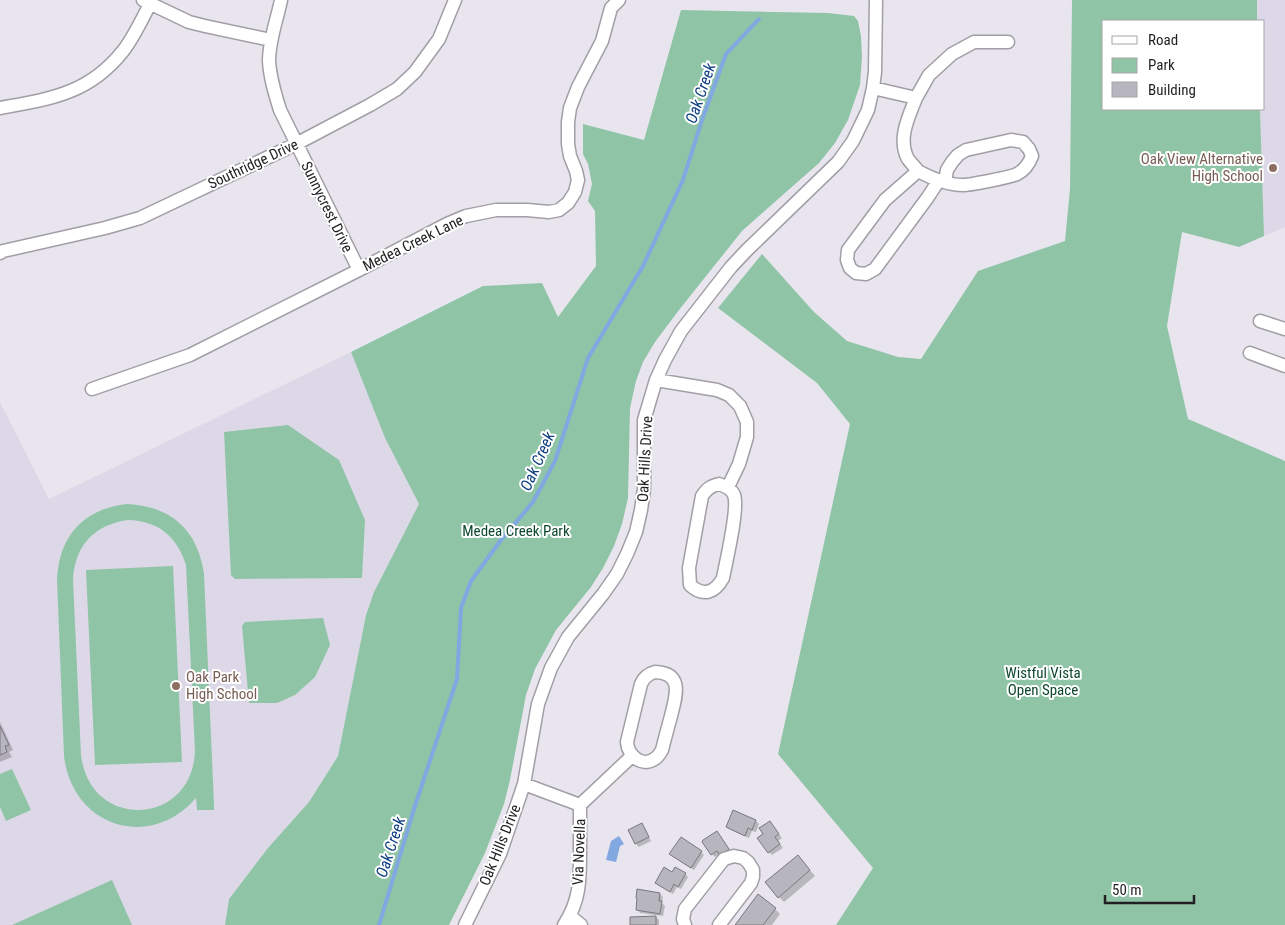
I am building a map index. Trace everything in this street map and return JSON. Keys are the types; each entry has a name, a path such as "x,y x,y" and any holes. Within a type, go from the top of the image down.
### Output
{"street":[{"name":"Sunnycrest Drive","path":"282,0 271,40 269,61 273,88 280,110 296,144 359,270"},
{"name":"Southridge Drive","path":"0,253 140,218 296,144 370,105 397,89 415,72 439,39 455,0"},
{"name":"Medea Creek Lane","path":"92,389 190,354 466,216 496,210 549,212 559,210 568,203 575,192 578,180 568,144 570,108 578,87 602,41 611,8 619,0"},
{"name":"Oak Hills Drive","path":"465,925 500,854 524,784 538,704 551,668 568,637 617,574 628,554 636,532 642,510 644,490 644,420 664,360 681,331 731,267 838,162 854,141 868,110 873,88 876,0"},
{"path":"0,108 62,95 79,88 103,72 123,50 147,2 189,22 271,40"},
{"path":"918,171 885,200 848,250 847,260 850,268 856,273 866,274 874,269 942,181 947,170 958,155 966,150 1011,140 1023,142 1029,148 1032,156 1029,164 1017,174 964,185 942,181 918,171 908,159 904,145 906,126 916,98 929,75 952,54 974,42 1008,42"},
{"path":"873,88 916,98"},
{"path":"1260,321 1285,329"},
{"path":"1250,353 1285,366"},
{"path":"656,380 717,390 729,396 740,406 747,422 747,437 739,464 728,487"},
{"path":"719,484 728,487 734,495 736,511 723,578 719,586 714,590 701,592 690,585 689,568 702,496 707,488 712,485 719,484"},
{"path":"664,672 674,680 677,691 662,750 657,758 650,761 640,761 632,756 627,748 627,742 641,684 649,674 664,672"},
{"path":"524,784 580,805 632,756"},
{"name":"Via Novella","path":"567,921 577,898 580,881 580,805"},
{"path":"685,925 683,919 685,909 724,859 734,856 743,858 748,862 752,870 753,877 751,883 719,925"},
{"path":"567,921 581,925"}],"shaded area":[{"name":"Oak View Alternative High School","path":"1257,0 1285,0 1285,227 1264,236 1260,110 1265,110 1265,20 1257,20"},
{"name":"Oak Park High School","path":"351,352 385,438 419,504 374,592 366,615 338,756 309,802 268,848 229,899 225,925 0,925 0,402 49,499"}],"green space":[{"name":"Wistful Vista Open Space","path":"1072,0 1257,0 1257,20 1102,20 1102,110 1260,110 1264,236 1239,247 1182,232 1167,326 1188,419 1285,461 1285,925 836,925 873,868 778,754 850,424 817,383 718,308 762,254 814,312 847,341 898,357 921,359 978,271 1065,241 1070,189"},
{"name":"Medea Creek Park","path":"681,10 828,13 854,16 858,21 861,36 860,85 848,120 835,143 819,163 742,231 679,310 655,342 643,362 636,381 630,408 628,498 622,524 603,568 591,587 556,630 535,669 526,695 504,804 485,853 449,925 225,925 229,899 268,848 309,802 338,756 366,615 374,592 419,504 385,438 351,352 483,286 542,283 558,317 596,266 595,211 588,201 592,184 588,164 583,154 583,124 644,140"},
{"path":"288,425 339,460 365,520 362,578 235,579 231,575 224,432"},
{"path":"127,504 143,506 169,515 189,533 201,558 204,574 214,810 197,810 196,798 177,815 157,824 136,827 115,824 97,814 81,800 70,780 64,756 57,580 59,564 68,538 76,527 98,512","holes":["128,520 139,521 157,527 172,538 186,565 195,751 190,776 177,794 160,806 140,810 120,807 102,797 88,780 81,755 73,580 78,557 88,539 96,532 116,523"]},
{"path":"173,566 182,762 95,765 86,570"},
{"path":"323,618 330,645 315,677 295,695 277,703 249,703 242,626 245,622"},
{"path":"12,769 31,810 6,821 0,807 0,774"},
{"path":"112,880 132,925 12,925"}],"water":[{"path":"619,836 624,844 620,846 616,862 606,860 611,841"}],"building":[{"path":"0,726 9,745 5,746 7,752 0,755"},
{"path":"733,810 756,820 752,830 748,828 745,836 726,827"},
{"path":"770,821 779,834 775,837 780,844 768,853 757,838 763,834 759,828"},
{"path":"642,823 649,837 635,844 628,830"},
{"path":"717,831 729,849 720,855 717,851 711,855 702,842"},
{"path":"681,837 702,851 691,868 669,854"},
{"path":"798,855 810,870 778,898 765,882"},
{"path":"664,867 672,872 675,867 686,873 678,887 674,884 670,892 655,883"},
{"path":"637,889 660,893 659,901 662,901 660,914 636,910"},
{"path":"758,894 776,908 763,925 735,925"},
{"path":"656,916 656,925 630,925 630,917"}],"waterway":[{"name":"Oak Creek","path":"379,925 414,809 457,679 461,608 471,581 501,540 533,502 555,461 588,358 643,266 683,180 726,54 759,19"}],"place":[{"name":"Oak View Alternative High School","path":"1273,168"},
{"name":"Oak Park High School","path":"176,686"}]}
